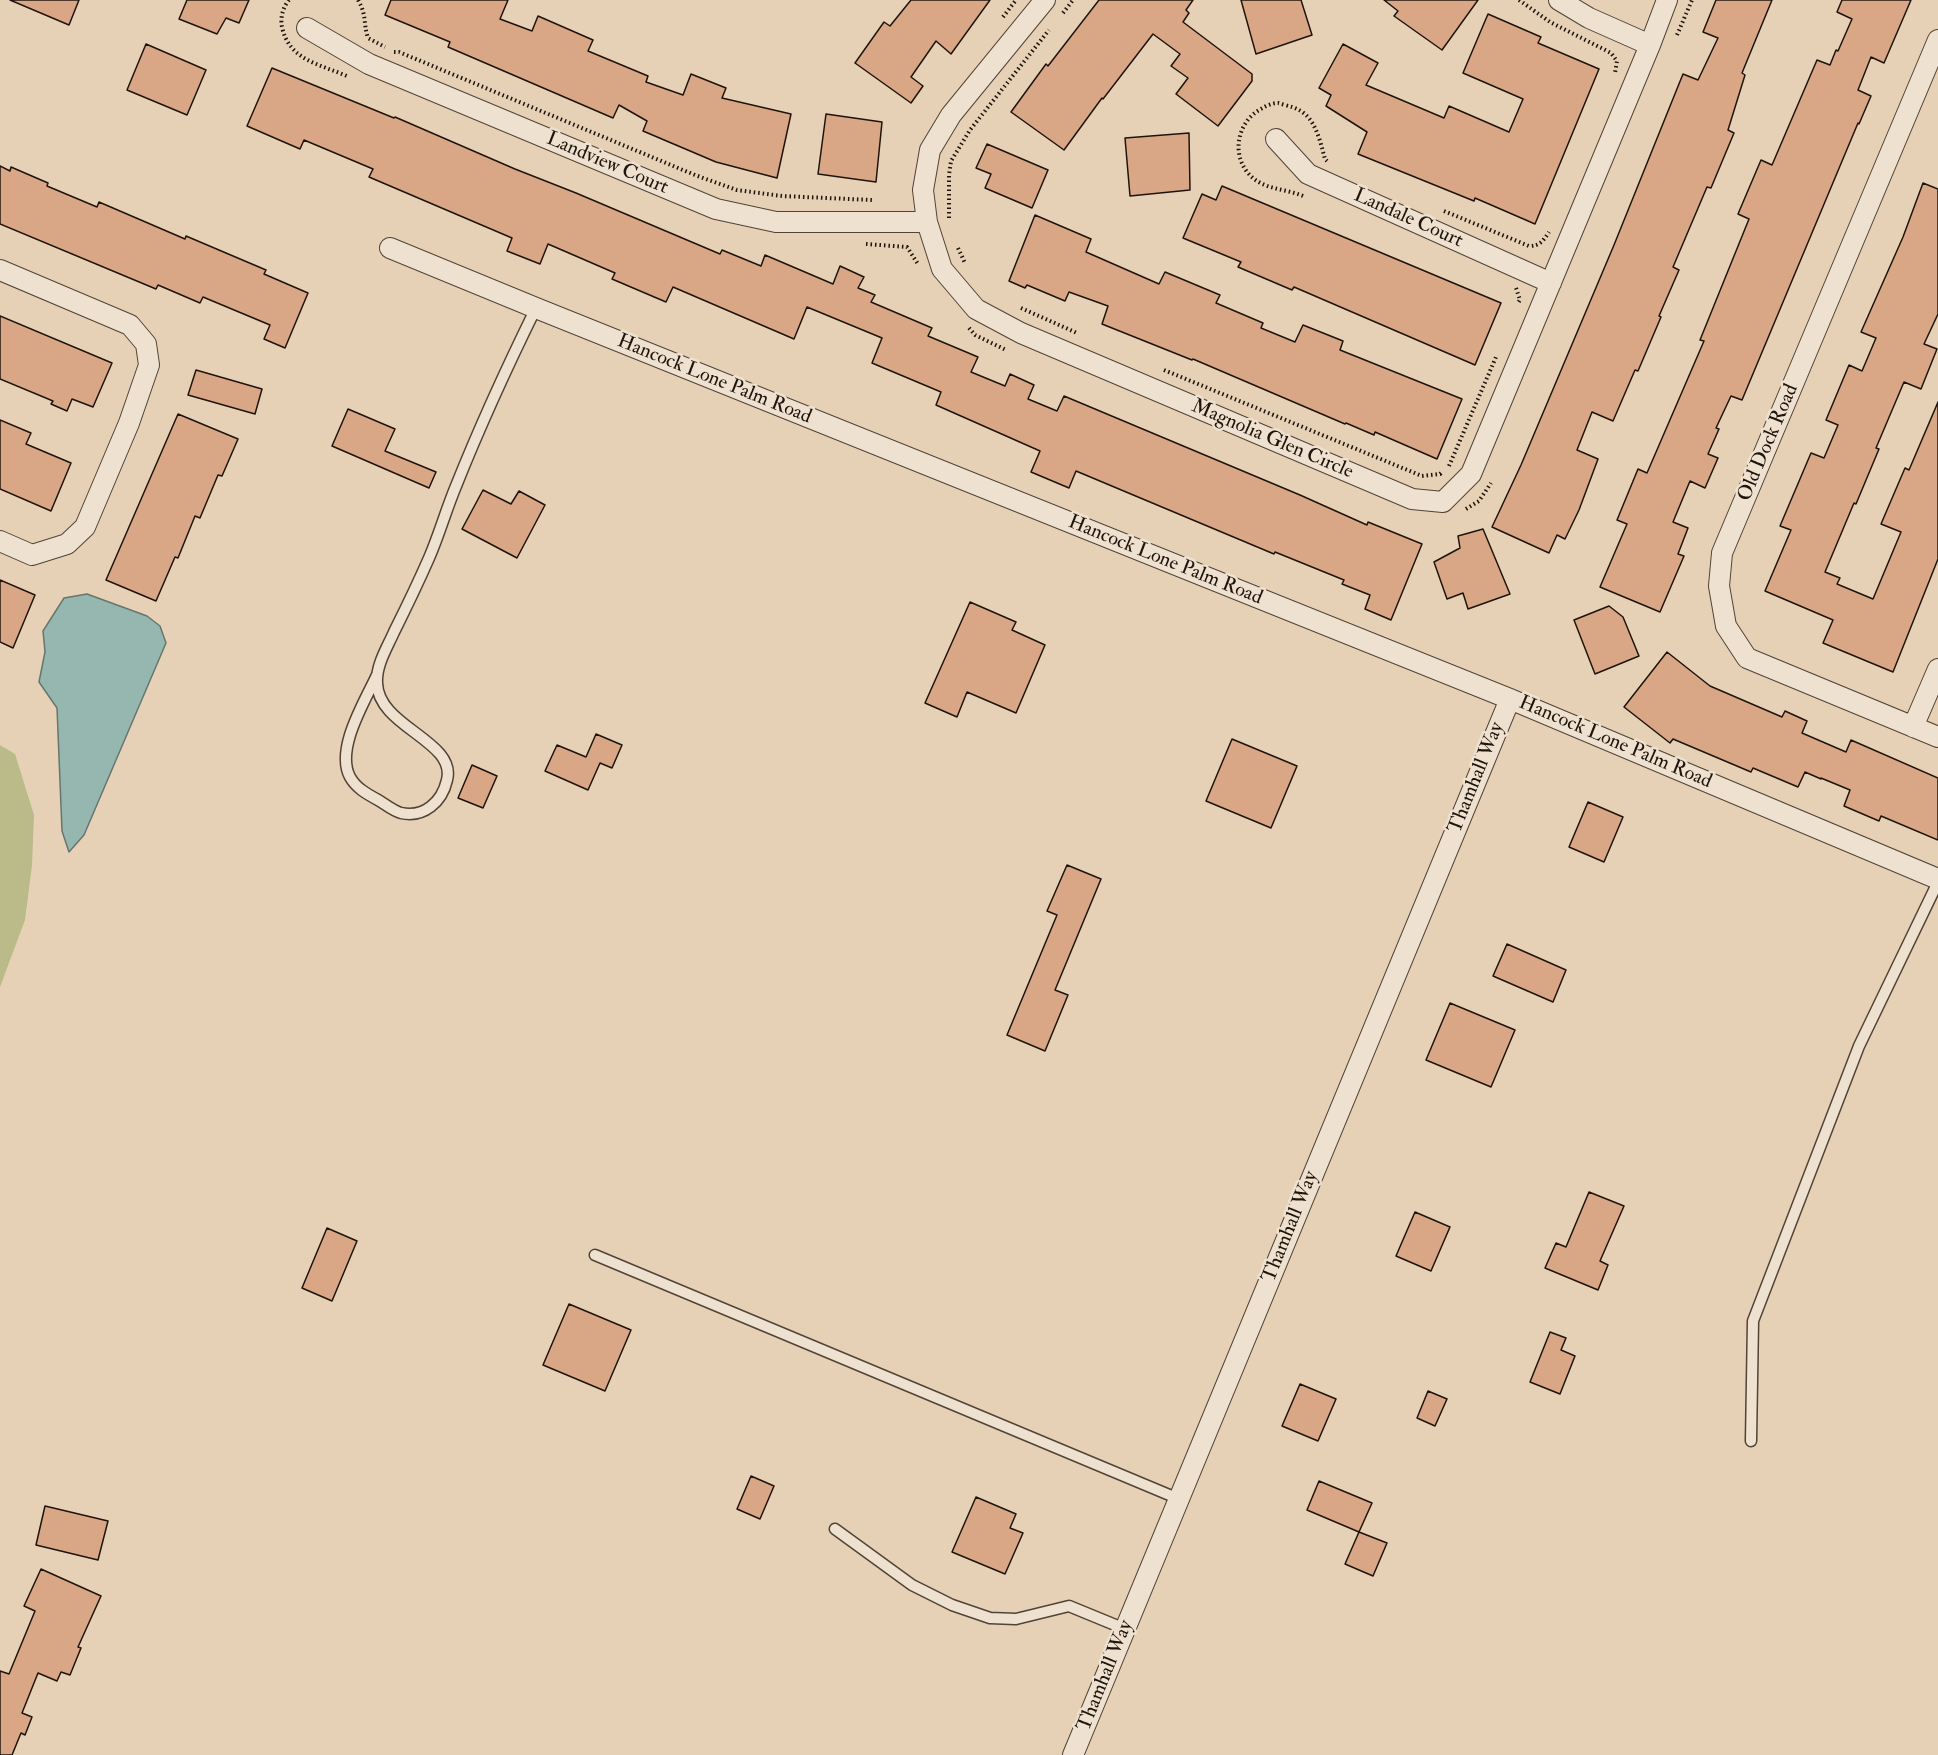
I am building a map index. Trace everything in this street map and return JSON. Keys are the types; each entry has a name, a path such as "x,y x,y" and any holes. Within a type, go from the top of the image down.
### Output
{"street":[{"name":"Magnolia Glen Circle","path":"1045,0 951,116 930,150 923,190 927,222 942,269 976,309 1021,333 1412,499 1443,502 1471,474 1667,0"},
{"path":"1559,0 1590,18 1650,45"},
{"name":"Landview Court","path":"307,28 369,64 716,209 776,222 927,222"},
{"name":"Old Dock Road","path":"1938,40 1722,553 1719,586 1726,626 1747,658 1938,737"},
{"name":"Landale Court","path":"1276,139 1308,174 1551,283"},
{"name":"Hancock Lone Palm Road","path":"390,248 1510,699 1938,881"},
{"path":"0,270 130,325 146,344 149,365 129,423 85,527 67,544 32,555 0,541"},
{"path":"1913,727 1938,669"},
{"name":"Thamhall Way","path":"1073,1755 1510,699"}],"lane":[{"path":"376,675 379,696 394,717 438,751 445,760 449,772 441,796 430,808 417,814 400,813 361,791 350,777 346,761 349,739 383,656 429,557 499,387 536,308"},
{"path":"1751,1441 1753,1321 1859,1046 1938,881"},
{"path":"595,1255 1179,1498"},
{"path":"836,1529 912,1585 990,1618 1017,1619 1069,1606 1125,1629"}],"path":[{"path":"289,0 285,5 280,22 285,40 292,50 302,58 357,80"},
{"path":"357,0 366,18 365,27 368,38 393,52 399,52 695,175 737,190 782,196 882,201"},
{"path":"997,24 1016,0"},
{"path":"1058,19 1072,0"},
{"path":"1519,0 1550,22 1611,53 1617,61 1611,82"},
{"path":"1674,44 1692,0"},
{"path":"950,226 948,207 951,160 970,130 1051,28"},
{"path":"1313,200 1291,191 1266,186 1248,173 1239,153 1240,133 1250,116 1269,105 1278,104 1297,109 1306,114 1311,121 1318,134 1324,159 1333,164"},
{"path":"1438,208 1529,246 1542,243 1553,221"},
{"path":"859,243 907,247 921,271"},
{"path":"957,245 967,267"},
{"path":"1509,284 1517,289 1520,300 1515,311"},
{"path":"1018,307 1081,334"},
{"path":"967,327 975,335 1007,350"},
{"path":"1154,366 1422,476 1429,476 1440,474 1454,458 1498,353"},
{"path":"1460,514 1479,501 1493,478"}],"shaded area":[{"path":"0,745 15,754 34,815 32,865 25,920 0,987"}],"water":[{"path":"87,594 147,616 160,626 166,643 84,835 69,852 62,831 57,708 39,682 45,652 43,631 64,598"}],"building":[{"path":"10,0 79,0 69,25"},
{"path":"187,0 249,0 239,23 226,18 217,34 179,19"},
{"path":"391,0 508,0 500,19 532,31 538,16 593,40 588,51 648,76 646,82 683,95 691,74 726,88 722,98 791,114 777,178 716,162 643,131 647,121 619,105 613,118 448,47 450,42 385,15"},
{"path":"911,0 990,0 951,54 936,41 911,77 923,86 911,103 855,63 884,22 890,26"},
{"path":"1099,0 1193,0 1186,10 1189,13 1183,22 1252,74 1252,81 1218,126 1176,94 1188,78 1171,66 1180,54 1153,34 1064,150 1011,112 1046,64 1048,66"},
{"path":"1241,0 1301,0 1312,35 1256,54"},
{"path":"1384,0 1478,0 1442,50 1394,16 1398,11"},
{"path":"1716,0 1772,0 1742,73 1745,75 1728,130 1734,133 1711,188 1707,187 1673,267 1679,270 1659,316 1661,317 1613,421 1592,412 1577,450 1598,459 1579,510 1565,539 1557,535 1549,553 1492,527 1521,465 1614,245 1683,74 1698,80 1718,38 1703,32"},
{"path":"1842,0 1911,0 1884,63 1871,57 1858,90 1871,96 1742,400 1731,396 1716,428 1719,429 1708,454 1718,458 1705,488 1690,481 1673,522 1688,528 1678,554 1684,556 1660,612 1600,587 1627,524 1617,520 1638,469 1647,473 1704,341 1700,340 1749,219 1738,214 1761,160 1772,165 1817,60 1830,65 1852,19 1837,12"},
{"path":"1488,14 1541,37 1538,43 1599,69 1535,224 1475,198 1474,201 1358,154 1367,132 1326,106 1331,95 1319,88 1343,44 1378,63 1366,85 1444,118 1449,106 1509,132 1523,99 1463,73"},
{"path":"146,44 206,70 187,115 127,90"},
{"path":"272,68 395,117 720,254 722,250 761,266 765,255 833,284 840,266 864,277 858,288 875,295 871,302 932,328 928,336 978,357 971,372 1005,386 1010,374 1034,385 1028,399 1057,411 1064,396 1367,525 1368,522 1422,544 1391,620 1365,609 1370,595 1342,584 1344,580 1275,552 1274,554 1076,471 1069,488 1031,472 1040,451 936,405 941,392 872,363 882,338 807,307 794,339 673,287 666,302 612,279 615,273 548,244 540,264 507,251 512,238 369,177 373,169 304,140 300,149 247,126"},
{"path":"826,114 882,122 876,182 818,174"},
{"path":"1189,133 1190,190 1130,196 1125,138"},
{"path":"987,144 1048,170 1032,208 985,188 991,174 976,168"},
{"path":"0,166 10,171 11,167 48,183 47,186 97,207 99,202 185,239 186,236 266,270 264,274 308,293 285,348 264,339 270,325 203,297 200,303 158,285 156,289 0,224"},
{"path":"1923,183 1938,189 1938,314 1924,344 1937,349 1921,389 1904,382 1876,448 1879,449 1825,572 1840,578 1837,584 1873,599 1901,532 1881,524 1905,468 1909,470 1938,402 1938,559 1893,672 1823,643 1833,620 1765,591 1791,530 1780,526 1811,453 1824,458 1838,425 1826,420 1849,365 1862,371 1876,338 1861,332 1903,237"},
{"path":"1222,186 1501,303 1475,365 1294,287 1292,290 1238,267 1241,262 1183,238 1202,194 1216,200"},
{"path":"1035,215 1091,239 1086,252 1159,284 1165,272 1220,295 1216,303 1263,323 1261,328 1295,342 1303,325 1343,341 1340,350 1462,399 1437,459 1375,432 1374,435 1345,424 1193,359 1102,324 1108,306 1069,292 1065,301 1027,285 1025,288 1009,281"},
{"path":"0,316 112,363 93,407 72,399 67,411 51,404 53,401 0,379"},
{"path":"196,370 262,389 255,414 188,395"},
{"path":"348,409 395,429 385,451 436,472 429,488 332,446"},
{"path":"178,414 238,439 222,476 218,475 200,518 195,516 178,558 175,557 156,601 106,580"},
{"path":"0,420 31,433 26,444 71,463 51,511 0,489"},
{"path":"483,490 511,504 519,491 545,505 517,558 462,529"},
{"path":"1483,529 1510,594 1468,609 1463,593 1447,599 1434,562 1460,548 1458,536"},
{"path":"0,580 35,595 13,648 0,642"},
{"path":"970,602 1016,622 1012,630 1045,645 1016,713 967,692 957,717 925,703"},
{"path":"1609,606 1623,617 1639,656 1595,674 1574,620"},
{"path":"1667,652 1710,686 1782,717 1785,711 1807,721 1802,733 1846,752 1851,740 1938,778 1938,840 1881,816 1879,821 1844,806 1850,790 1805,772 1798,787 1753,768 1751,772 1673,739 1670,743 1624,707"},
{"path":"596,734 622,745 612,768 600,763 588,790 545,771 557,745 586,757"},
{"path":"1232,739 1297,766 1271,828 1206,801"},
{"path":"472,765 497,776 483,808 458,798"},
{"path":"1588,802 1623,817 1604,862 1569,847"},
{"path":"1067,865 1101,879 1055,990 1068,995 1045,1051 1007,1035 1057,915 1047,911"},
{"path":"1507,944 1566,970 1553,1002 1493,976"},
{"path":"1450,1003 1515,1030 1491,1087 1426,1060"},
{"path":"1589,1192 1624,1206 1600,1261 1608,1265 1598,1290 1545,1268 1556,1243 1566,1247"},
{"path":"1415,1212 1450,1227 1431,1271 1396,1256"},
{"path":"327,1228 357,1241 332,1301 302,1288"},
{"path":"569,1304 631,1330 605,1391 543,1365"},
{"path":"1550,1332 1566,1338 1561,1350 1575,1356 1560,1394 1530,1382"},
{"path":"1300,1384 1336,1399 1318,1441 1282,1426"},
{"path":"1428,1391 1447,1399 1435,1426 1417,1418"},
{"path":"751,1476 774,1486 760,1519 737,1509"},
{"path":"1319,1481 1372,1503 1359,1532 1307,1510"},
{"path":"976,1497 1016,1514 1010,1528 1023,1533 1005,1574 952,1552"},
{"path":"45,1506 108,1521 98,1560 36,1545"},
{"path":"1359,1532 1387,1543 1373,1576 1345,1564"},
{"path":"41,1569 101,1596 78,1647 81,1648 70,1675 61,1672 57,1681 38,1673 22,1713 32,1717 25,1735 21,1733 12,1755 0,1755 0,1671 9,1674 35,1611 24,1606"}]}
